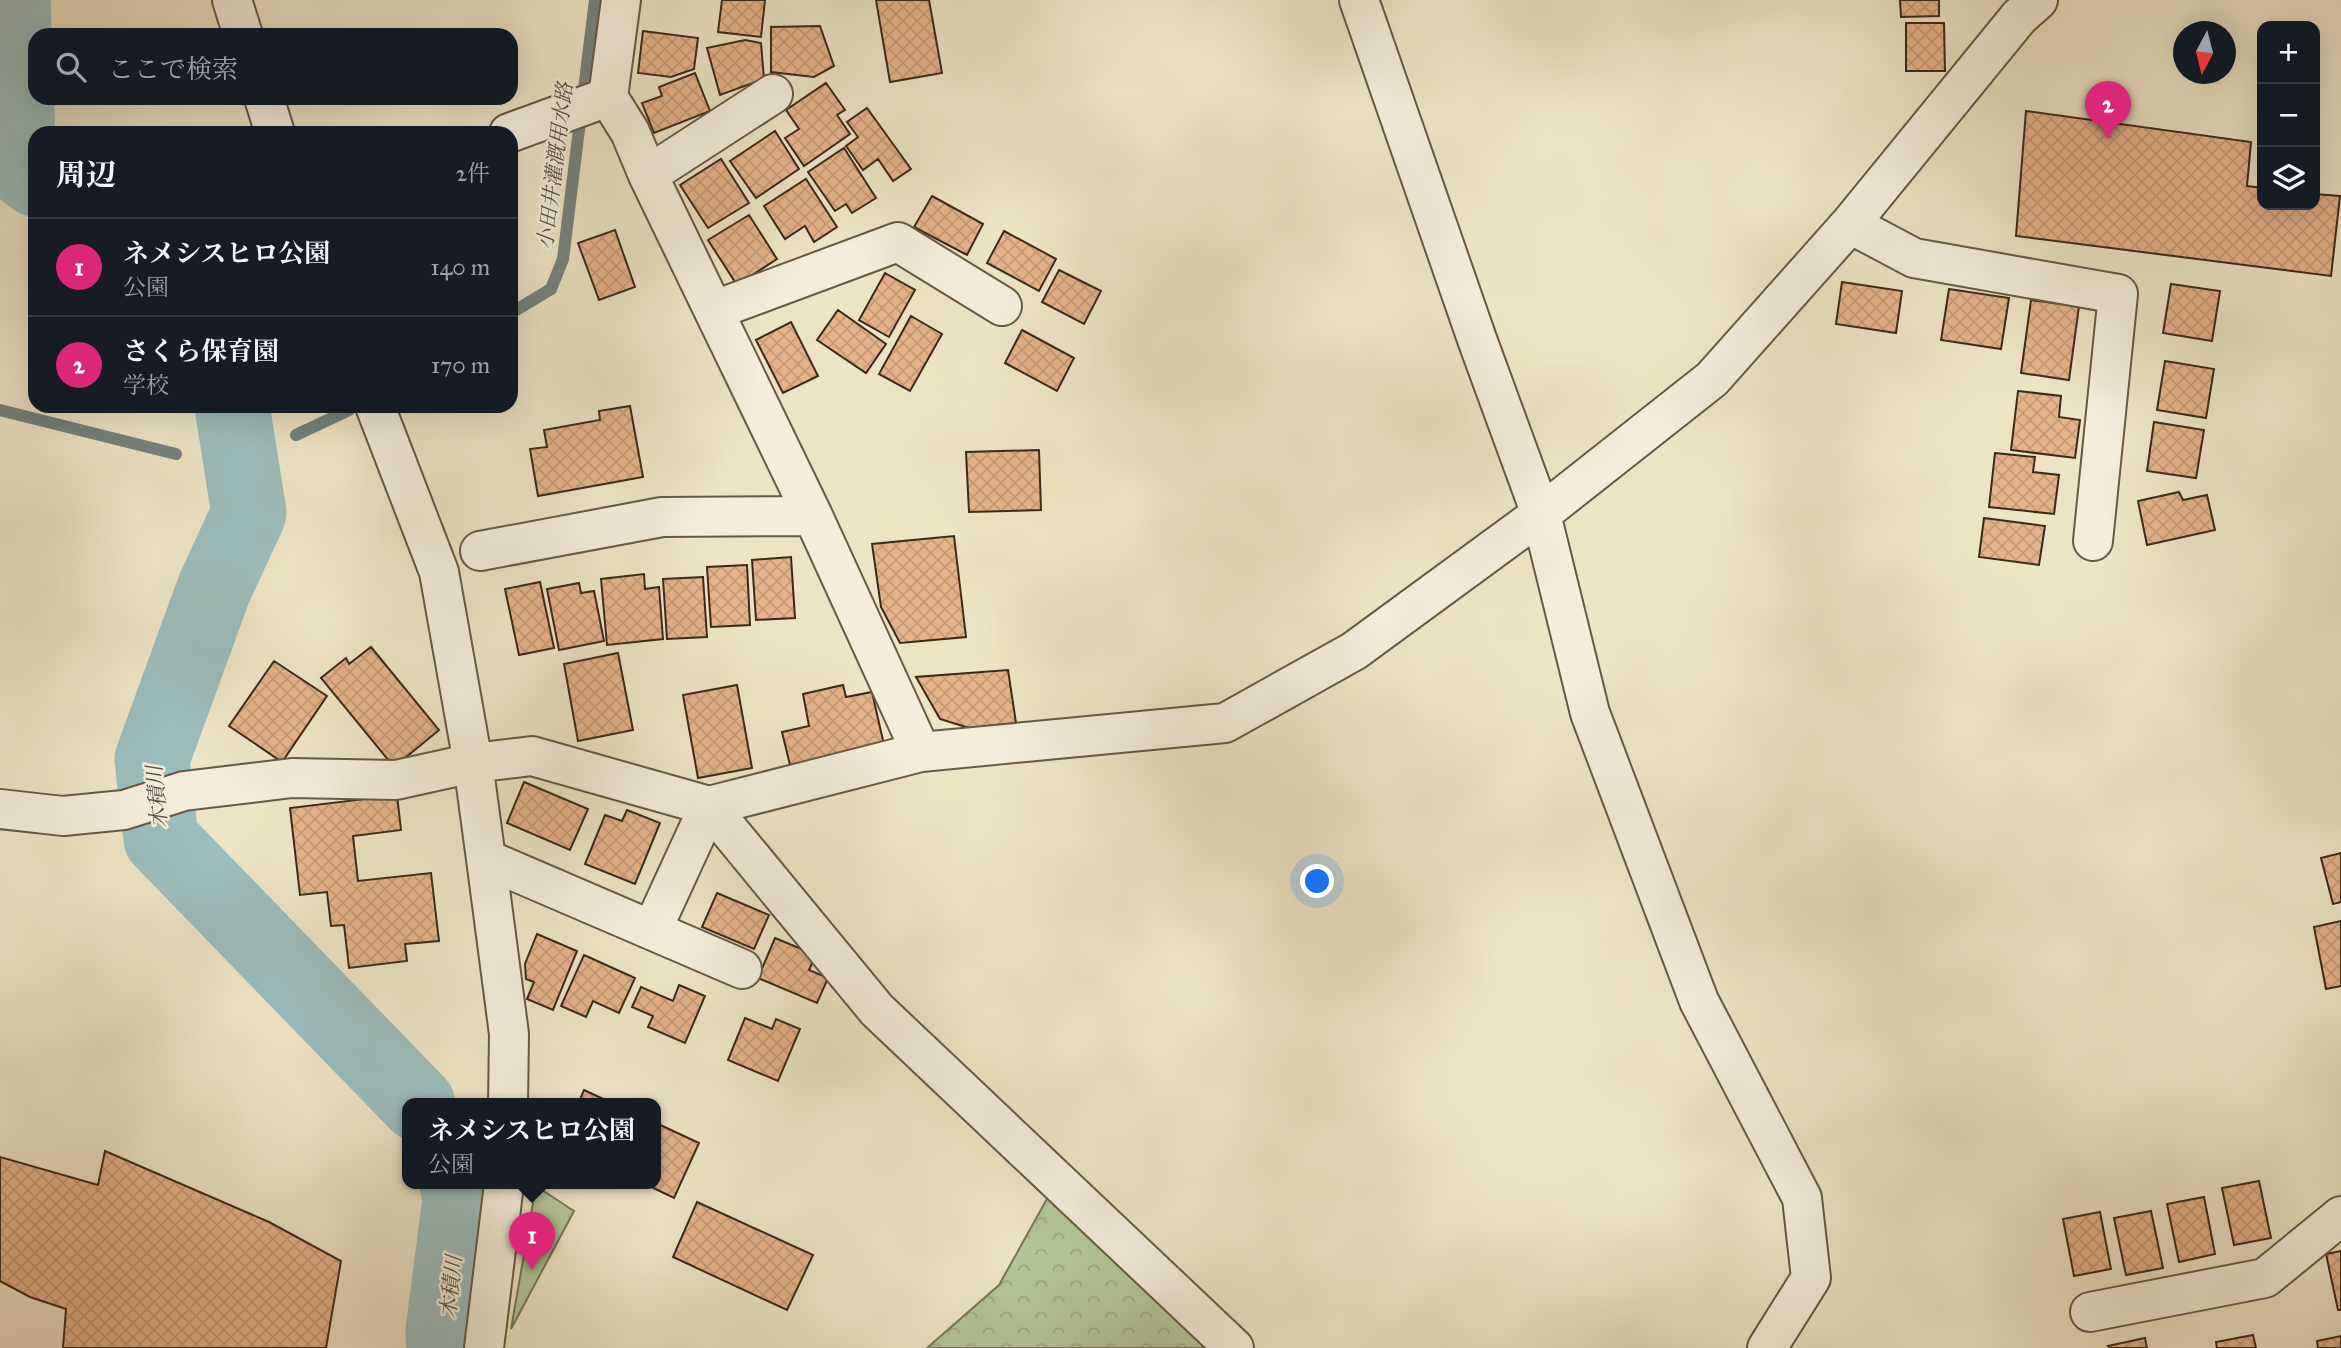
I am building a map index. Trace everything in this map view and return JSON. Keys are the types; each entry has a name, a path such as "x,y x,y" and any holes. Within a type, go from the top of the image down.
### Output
{"street":[{"path":"232,0 241,28"},
{"path":"591,103 621,0"},
{"path":"1359,0 1541,514 1590,713 1699,1001 1802,1198 1811,1278 1767,1348"},
{"path":"0,809 63,816 124,810 184,791 292,778 396,780 473,763 532,756 709,806 921,752 1225,723 1354,651 1541,514 1712,379 1850,224 2021,6"},
{"path":"648,175 773,94"},
{"path":"518,130 591,103"},
{"path":"591,103 630,132 648,175 813,516 921,752"},
{"path":"266,105 273,126"},
{"path":"1850,224 1914,258 2118,294 2093,541"},
{"path":"715,310 898,242 1002,306"},
{"path":"378,413 439,572 473,763 509,1034 508,1098"},
{"path":"480,551 662,517 813,516"},
{"path":"652,930 709,806"},
{"path":"709,806 877,1010 1234,1348"},
{"path":"486,859 742,969"},
{"path":"484,1348 503,1189"},
{"path":"2090,1312 2265,1278 2341,1216"}],"green space":[{"path":"535,1189 541,1189 574,1211 511,1329"},
{"path":"1052,1190 1208,1348 927,1348 999,1285"}],"building":[{"path":"722,0 765,0 761,37 718,32"},
{"path":"876,0 929,0 942,73 890,82"},
{"path":"1900,0 1939,0 1939,16 1901,17"},
{"path":"1906,23 1944,23 1945,71 1906,71"},
{"path":"820,26 834,66 814,77 771,72 771,27"},
{"path":"643,31 698,38 694,69 671,77 638,73"},
{"path":"745,40 761,43 764,79 720,95 707,48"},
{"path":"695,73 710,111 654,133 642,103 662,96 659,87"},
{"path":"826,83 845,110 837,115 850,134 804,166 785,138 799,129 786,110"},
{"path":"867,108 911,169 893,181 878,159 863,170 846,146 858,137 847,122"},
{"path":"2026,111 2251,142 2247,186 2257,187 2257,210 2320,210 2320,194 2340,196 2331,276 2016,236"},
{"path":"775,131 799,169 756,198 730,161"},
{"path":"844,148 876,198 852,213 846,204 835,211 808,172"},
{"path":"721,159 749,203 708,228 680,185"},
{"path":"806,179 837,227 814,242 805,226 785,239 764,206"},
{"path":"932,196 983,224 967,255 914,227"},
{"path":"749,215 777,259 737,285 708,240"},
{"path":"615,230 635,287 599,300 578,243"},
{"path":"1004,231 1056,259 1039,291 987,263"},
{"path":"1059,270 1101,291 1084,324 1042,302"},
{"path":"885,273 915,290 889,337 859,320"},
{"path":"1842,282 1902,291 1896,333 1836,324"},
{"path":"2171,284 2220,291 2212,341 2163,333"},
{"path":"1949,289 2009,298 2001,349 1941,340"},
{"path":"2031,300 2079,306 2069,380 2021,373"},
{"path":"838,310 886,344 866,373 817,340"},
{"path":"911,316 942,334 910,391 879,374"},
{"path":"791,322 818,376 783,393 756,340"},
{"path":"1022,330 1074,358 1057,391 1005,363"},
{"path":"2165,361 2214,369 2206,418 2157,410"},
{"path":"2018,391 2061,396 2059,417 2080,420 2075,458 2011,450"},
{"path":"630,406 643,477 538,496 530,449 547,447 544,430 600,420 599,411"},
{"path":"2154,422 2204,430 2196,478 2147,471"},
{"path":"1039,450 1041,510 969,512 966,452"},
{"path":"1995,453 2035,457 2033,472 2059,475 2054,514 1989,507"},
{"path":"2179,492 2183,500 2207,495 2215,530 2147,545 2138,501"},
{"path":"1984,518 2045,526 2039,565 1979,557"},
{"path":"954,536 966,637 900,643 881,607 872,544"},
{"path":"791,557 795,618 756,620 752,560"},
{"path":"747,565 750,625 711,627 707,567"},
{"path":"644,574 645,589 659,587 663,639 607,645 601,579"},
{"path":"703,577 707,637 667,639 663,579"},
{"path":"540,582 554,648 519,655 505,589"},
{"path":"579,583 581,593 594,591 604,641 559,650 547,589"},
{"path":"371,647 439,730 394,767 321,678 346,658 349,664"},
{"path":"618,653 633,730 578,741 564,664"},
{"path":"274,661 327,696 282,762 229,726"},
{"path":"1008,670 1016,723 969,728 940,719 916,677"},
{"path":"737,685 752,768 698,778 683,695"},
{"path":"843,685 846,697 872,692 884,745 790,765 782,732 809,726 803,694"},
{"path":"524,782 588,809 570,850 507,823"},
{"path":"397,795 401,830 353,836 358,881 431,873 439,941 405,944 407,961 349,968 344,925 331,926 327,892 300,895 290,808"},
{"path":"627,810 660,823 635,884 585,864 605,815 622,821"},
{"path":"2341,853 2341,902 2333,904 2321,858"},
{"path":"717,893 769,915 754,949 702,927"},
{"path":"2341,921 2341,986 2326,989 2314,927"},
{"path":"537,934 577,951 553,1010 527,999 534,982 526,979 525,964"},
{"path":"775,938 816,955 809,970 828,978 817,1003 758,978"},
{"path":"584,955 635,978 619,1013 593,1001 586,1017 561,1006"},
{"path":"679,985 705,996 685,1043 648,1027 653,1016 632,1007 641,987 673,1001"},
{"path":"745,1018 772,1029 776,1019 800,1029 778,1081 728,1060"},
{"path":"584,1090 601,1098 581,1098"},
{"path":"661,1125 699,1143 674,1198 655,1189 661,1189"},
{"path":"105,1151 269,1222 341,1261 326,1348 63,1348 66,1309 30,1297 0,1281 0,1157 98,1185"},
{"path":"2259,1181 2271,1238 2234,1245 2222,1188"},
{"path":"2204,1197 2215,1254 2179,1262 2167,1204"},
{"path":"697,1202 813,1255 787,1310 673,1257"},
{"path":"2151,1211 2163,1268 2126,1275 2114,1218"},
{"path":"2100,1212 2111,1269 2074,1276 2063,1219"},
{"path":"2341,1251 2341,1310 2338,1310 2326,1254"},
{"path":"2253,1335 2256,1348 2217,1348 2216,1342"},
{"path":"2341,1336 2341,1348 2318,1348 2317,1341"},
{"path":"2145,1338 2147,1348 2108,1346"}],"waterway":[{"name":"木積川","path":"13,0 19,166 28,173"},
{"name":"小田井灌漑用水路","path":"518,309 551,289 563,259 595,0"},
{"name":"小田井灌漑用水路","path":"0,410 176,454"},
{"name":"木積川","path":"233,413 249,513 214,589 152,759 161,839 412,1098"},
{"name":"小田井灌漑用水路","path":"296,435 343,413"},
{"name":"木積川","path":"444,1348 443,1331 460,1199 458,1189"}],"place":[{"name":"さくら保育園","path":"2108,139"},
{"name":"ネメシスヒロ公園","path":"532,1270"}]}
